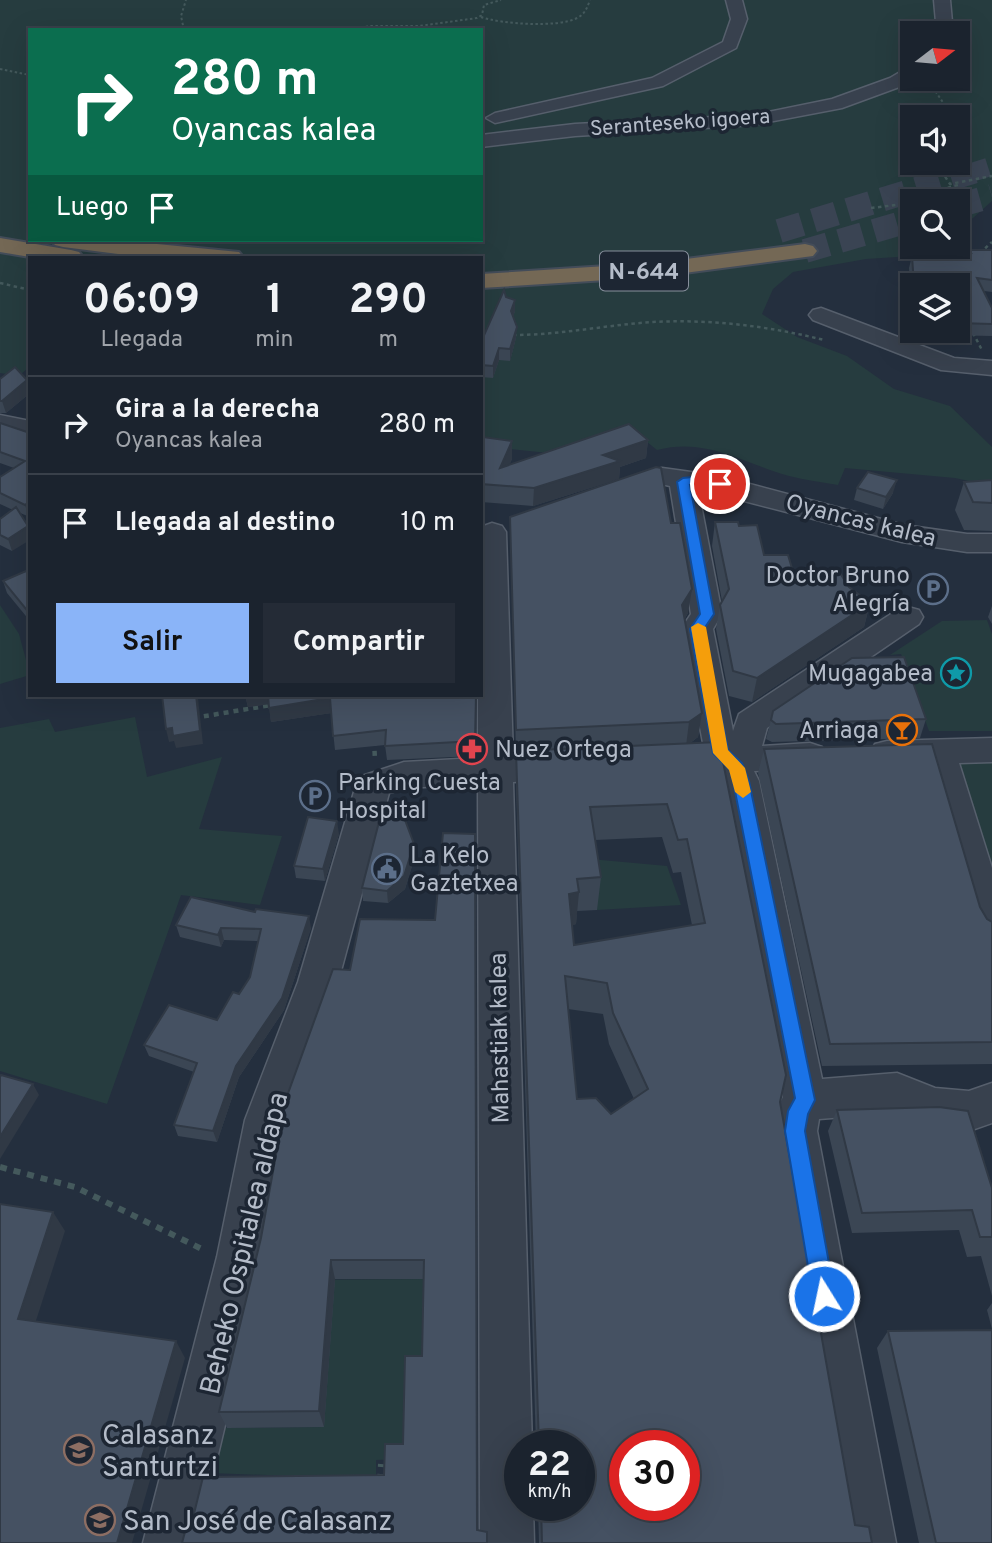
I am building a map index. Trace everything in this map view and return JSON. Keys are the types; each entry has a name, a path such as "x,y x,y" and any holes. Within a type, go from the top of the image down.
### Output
{"highway":[{"path":"0,232 28,236"},
{"name":"N-644","path":"483,261 578,256 691,245 766,233"},
{"path":"78,242 204,256"},
{"path":"0,245 65,256"},
{"name":"N-644","path":"483,281 654,270 805,251"}],"street":[{"name":"Seranteseko igoera","path":"483,121 668,78 730,45 739,19 734,0"},
{"path":"942,0 944,21"},
{"name":"Seranteseko igoera","path":"483,141 575,130 728,123 766,118 836,104 900,79"},
{"path":"821,315 950,365 991,368"},
{"path":"0,423 28,429"},
{"name":"Oyancas kalea","path":"637,483 664,475 683,482 702,480 902,533 948,550 992,543"},
{"path":"683,482 707,614 697,629 718,741 721,753 739,749"},
{"name":"Mahastiak kalea","path":"494,529 495,771 507,1543"},
{"path":"869,1543 795,1131 798,1111 805,1100 737,768 739,749 751,722 908,617"},
{"path":"644,764 739,749 853,755 992,750"},
{"path":"938,751 992,930"},
{"path":"374,785 404,775 590,766"},
{"name":"Beheko Ospitalea aldapa","path":"170,1543 241,1257 267,1120 318,982 374,785"},
{"path":"805,1100 897,1093 934,1108 969,1111 992,1103"}],"path":[{"path":"184,28 181,16 187,0"},
{"path":"481,17 484,5 502,0"},
{"path":"362,28 419,26 481,17 517,24 565,23 579,18 590,0"},
{"path":"0,69 28,75"},
{"path":"944,175 950,184 962,183"},
{"path":"941,189 992,176"},
{"path":"871,208 900,204"},
{"path":"976,255 992,242"},
{"path":"0,283 28,289"},
{"path":"505,334 523,335 652,322 705,321 796,332 834,341"},
{"path":"970,329 991,368"},
{"path":"181,720 282,703"},
{"path":"373,731 374,785"},
{"path":"0,1167 75,1187 209,1252"},
{"path":"366,1484 380,1484 381,1464"}],"green space":[{"path":"0,0 992,0 992,201 970,220 970,189 900,189 900,257 866,259 793,272 773,289 762,314 797,337 847,356 894,389 950,406 992,447 992,486 955,478 845,468 838,485 789,476 708,449 675,447 657,450 626,425 548,453 483,446 483,256 28,256 28,368 19,376 0,373"},
{"path":"0,605 19,634 28,676 0,684"},
{"path":"987,620 992,634 992,731 929,731 901,654 890,655 942,621"},
{"path":"135,717 147,777 222,757 199,829 282,836 260,905 181,895 107,1104 0,1071 0,728 49,719 55,732"},
{"path":"992,759 992,883 956,760"},
{"path":"590,859 667,866 681,905 597,910"},
{"path":"426,1279 424,1373 405,1459 376,1460 376,1479 210,1473 213,1428 324,1427 297,1280"}],"building":[{"path":"970,250 992,250 992,280 977,278 992,308 992,324 970,323 970,273 913,273 912,259 970,259"},
{"path":"504,290 506,297 515,300 511,311 517,327 510,349 499,348 493,366 483,365 483,337"},
{"path":"15,367 27,380 0,401 0,379"},
{"path":"0,423 28,432 28,503 25,505 0,493 0,477 25,461 0,452"},
{"path":"629,424 648,440 603,455 620,461 534,488 483,484 483,437 512,441 500,468"},
{"path":"656,467 661,468 671,523 680,523 692,589 682,605 702,713 689,722 516,730 510,517"},
{"path":"868,472 897,480 886,497 857,488"},
{"path":"992,480 992,503 973,502 964,482"},
{"path":"16,507 28,526 8,539 0,535 0,519"},
{"path":"715,522 738,522 739,526 757,525 764,555 788,555 794,575 838,570 849,587 870,603 757,678 733,671 720,605 729,589"},
{"path":"26,571 28,612 3,581"},
{"path":"904,657 926,719 776,724 771,720 773,711 852,658"},
{"path":"162,697 196,697 200,731 173,736 172,728 166,729"},
{"path":"268,697 476,697 475,741 385,746 386,730 333,736 330,698 269,708"},
{"path":"719,742 786,1075 780,1102 855,1525 869,1527 872,1543 542,1543 541,1521 595,1521 595,1430 538,1430 516,751","holes":["667,804 678,840 687,839 705,923 574,945 569,894 579,892 577,879 601,877 590,807","565,976 607,983 613,1013 648,1089 611,1114 596,1098 577,1099"]},
{"path":"932,744 980,907 992,922 992,1042 830,1044 764,749"},
{"path":"308,817 337,821 323,869 294,866"},
{"name":"La Kelo Gaztetxea","path":"382,818 405,820 414,844 404,876 387,891 362,888"},
{"path":"443,833 475,834 477,1530 487,1532 487,1543 182,1543 185,1532 190,1530 203,1477 384,1475 385,1444 403,1444 405,1356 422,1356 424,1260 331,1260 319,1411 219,1412 261,1238 286,1099 333,969 350,970 360,919 435,920"},
{"path":"191,897 255,912 256,909 309,916 282,998 236,1066 213,1131 174,1125 197,1063 144,1045 169,1005 217,1020 233,992 239,994 250,977 261,929 221,928 218,935 176,925"},
{"path":"1,1075 33,1084 0,1137 0,1077"},
{"path":"939,1107 968,1111 992,1188 992,1237 980,1237 972,1210 862,1213 837,1110"},
{"name":"Calasanz Santurtzi","path":"0,1204 53,1212 18,1319 176,1341 117,1543 0,1543"},
{"path":"992,1330 992,1543 936,1543 888,1331"}],"tunnel":[{"path":"970,173 992,166"},
{"path":"779,231 976,171"},
{"path":"970,202 992,196"},
{"path":"805,251 900,223"}],"slow traffic":[{"path":"698,627 721,753 737,768 743,792"}],"place":[{"name":"Doctor Bruno Alegría","path":"933,589"},
{"name":"Mugagabea","path":"956,673"},
{"name":"Arriaga","path":"902,730"},
{"name":"Nuez Ortega","path":"472,749"},
{"name":"Parking Cuesta Hospital","path":"315,796"},
{"name":"La Kelo Gaztetxea","path":"387,869"},
{"name":"Calasanz Santurtzi","path":"79,1450"},
{"name":"San José de Calasanz","path":"100,1520"}],"route":[{"path":"720,484 702,480 683,482 707,614 697,629 721,753 737,768 741,781 805,1100 798,1111 795,1131 824,1296"}]}
